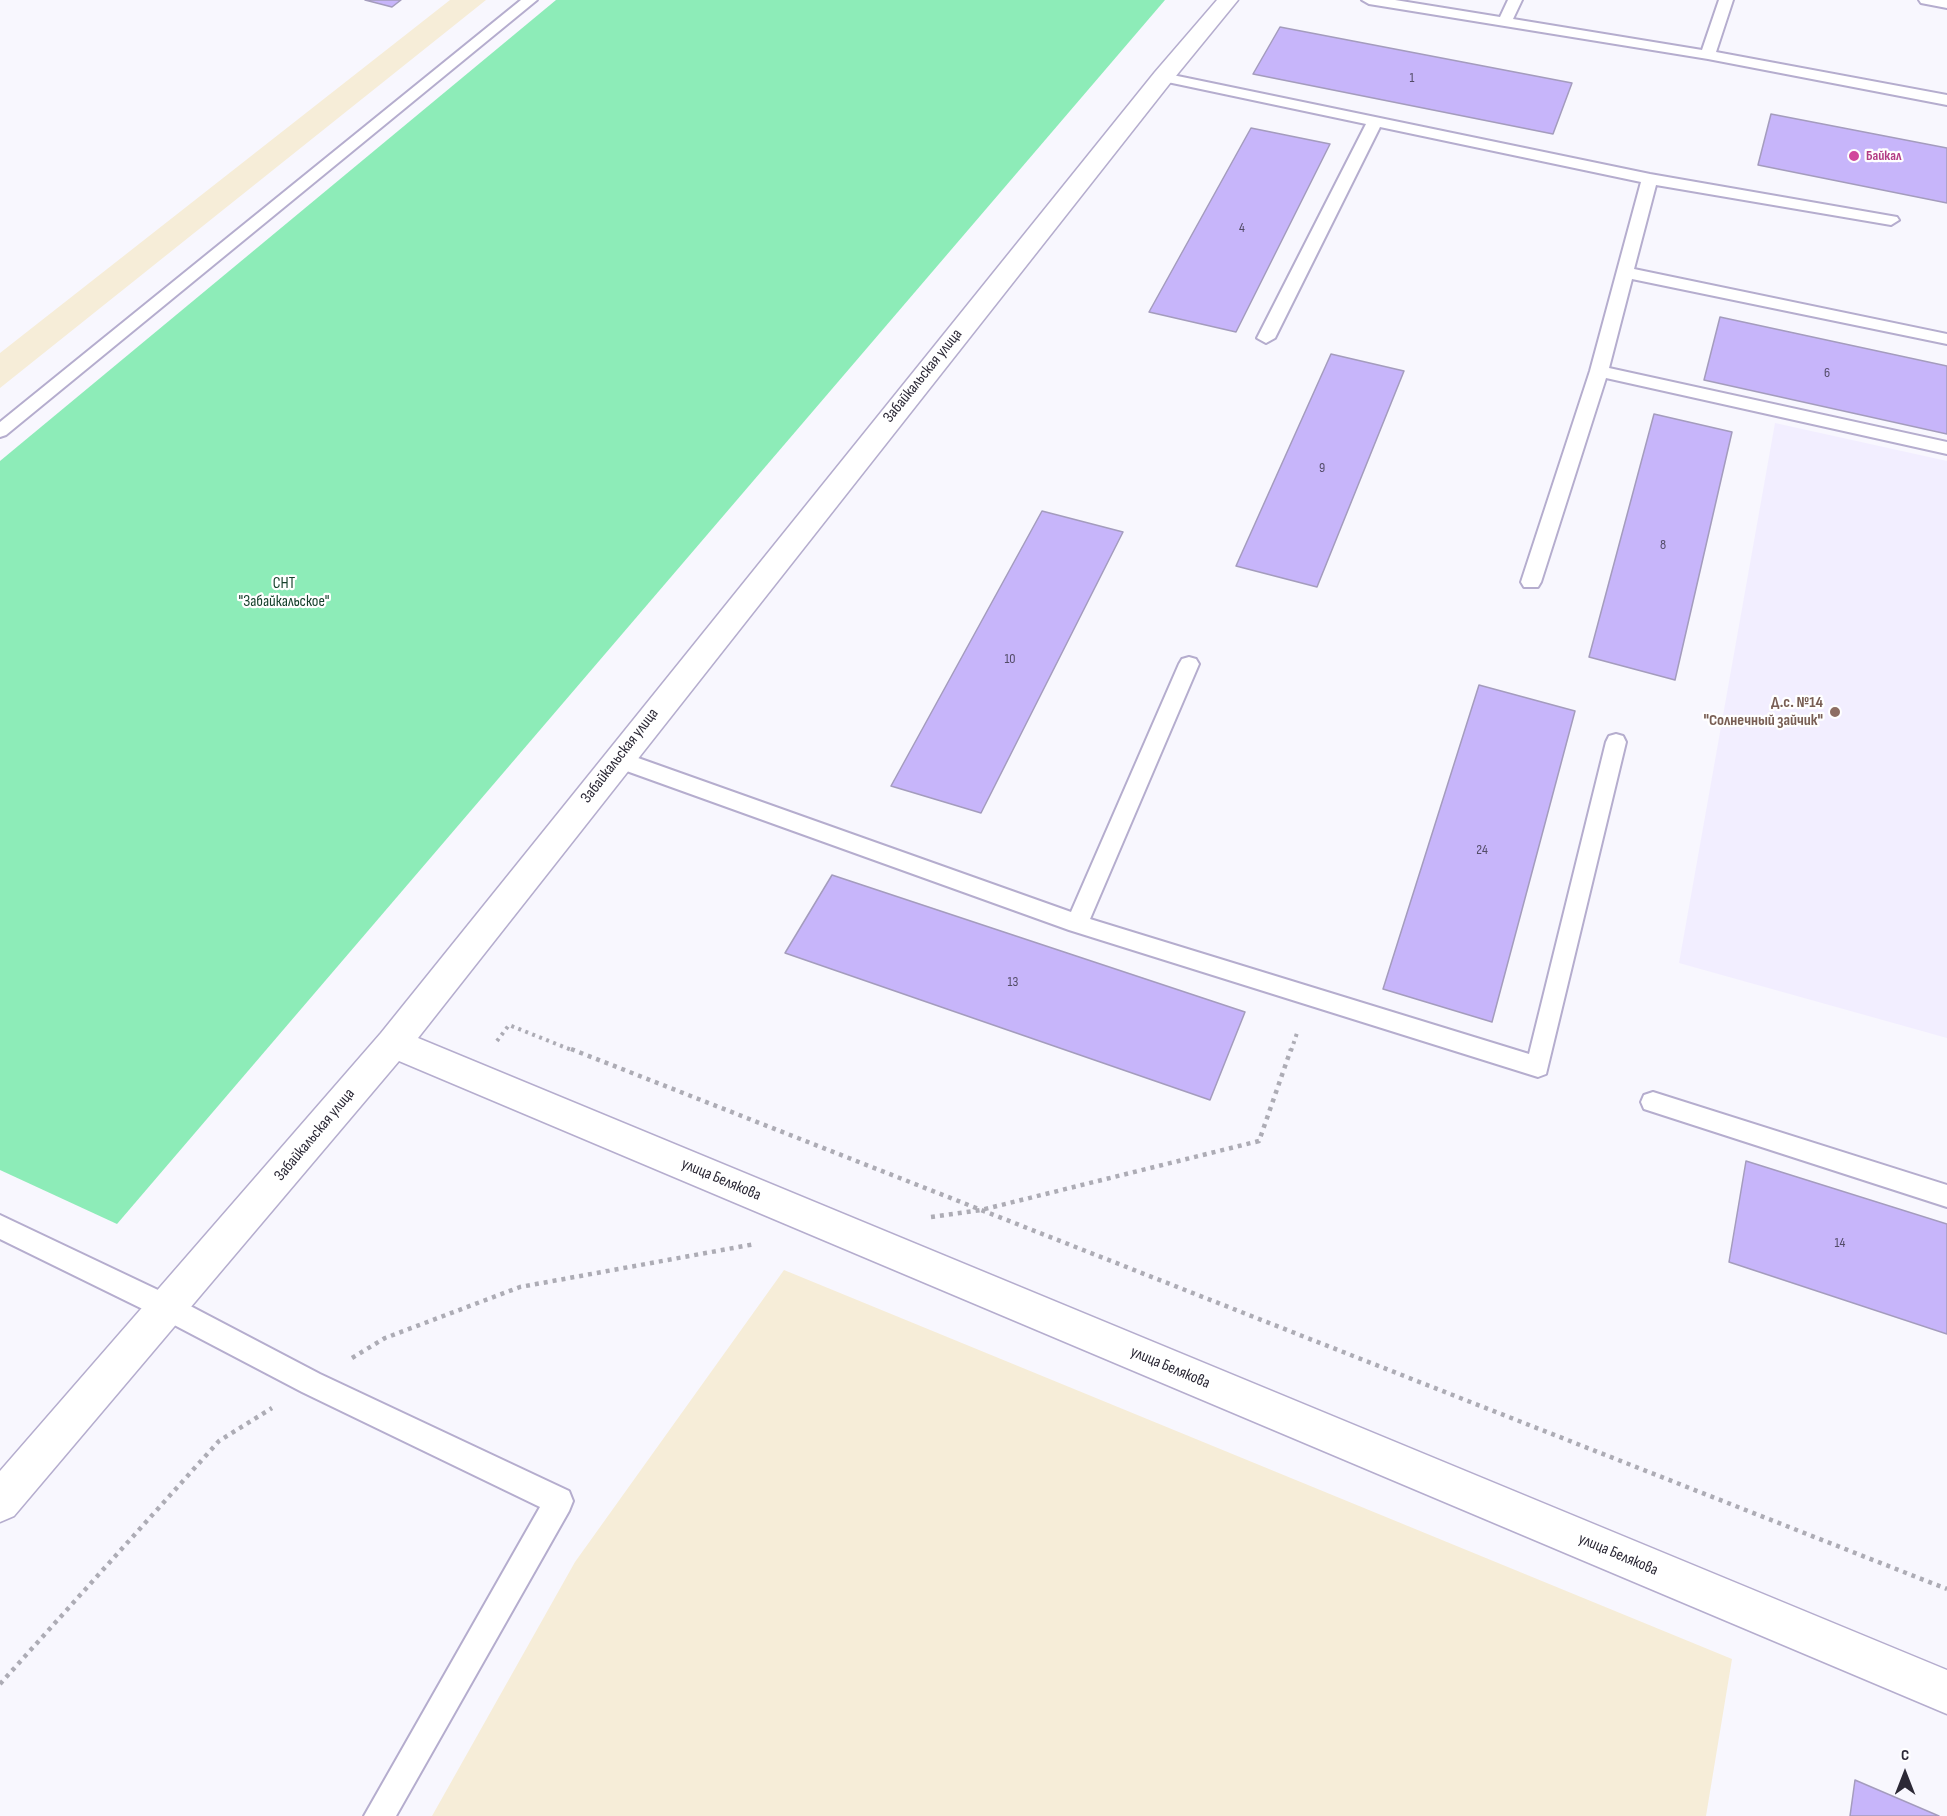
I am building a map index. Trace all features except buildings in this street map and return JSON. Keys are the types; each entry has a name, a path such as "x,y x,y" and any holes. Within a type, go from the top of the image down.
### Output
{"street":[{"name":"Забайкальская улица","path":"0,1502 393,1043 616,759 1163,77 1228,0"},
{"name":"улица Белякова","path":"393,1043 1947,1692"}],"lane":[{"path":"0,431 530,0"},
{"path":"1369,0 1708,55 1947,100"},
{"path":"1505,21 1515,0"},
{"path":"1708,55 1726,0"},
{"path":"1926,0 1947,4"},
{"path":"1163,77 1650,179 1891,220"},
{"path":"1266,338 1375,121"},
{"path":"1531,582 1599,371 1650,179"},
{"path":"1624,272 1947,339"},
{"path":"1599,371 1947,448"},
{"path":"1077,924 1189,664"},
{"path":"616,759 1077,924 1538,1067 1616,742"},
{"path":"1653,1102 1947,1196"},
{"path":"0,1226 168,1308 311,1383 559,1501 379,1816"}],"path":[{"path":"922,1218 981,1210 1259,1141 1310,996"},
{"path":"471,1075 509,1025 1947,1589"},
{"path":"0,1684 219,1441 385,1338 520,1287 768,1242"}],"shaded area":[{"path":"450,0 486,0 0,388 0,353"},
{"name":"Д.с. №14 \"Солнечный зайчик\"","path":"1775,423 1947,461 1947,1038 1679,963"},
{"path":"784,1270 1732,1659 1706,1816 432,1816 575,1562"}],"green space":[{"name":"СНТ \"Забайкальское\"","path":"556,0 1165,0 117,1224 0,1170 0,461"}],"place":[{"name":"Байкал","path":"1854,156"},
{"name":"Д.с. №14 \"Солнечный зайчик\"","path":"1835,712"}]}
